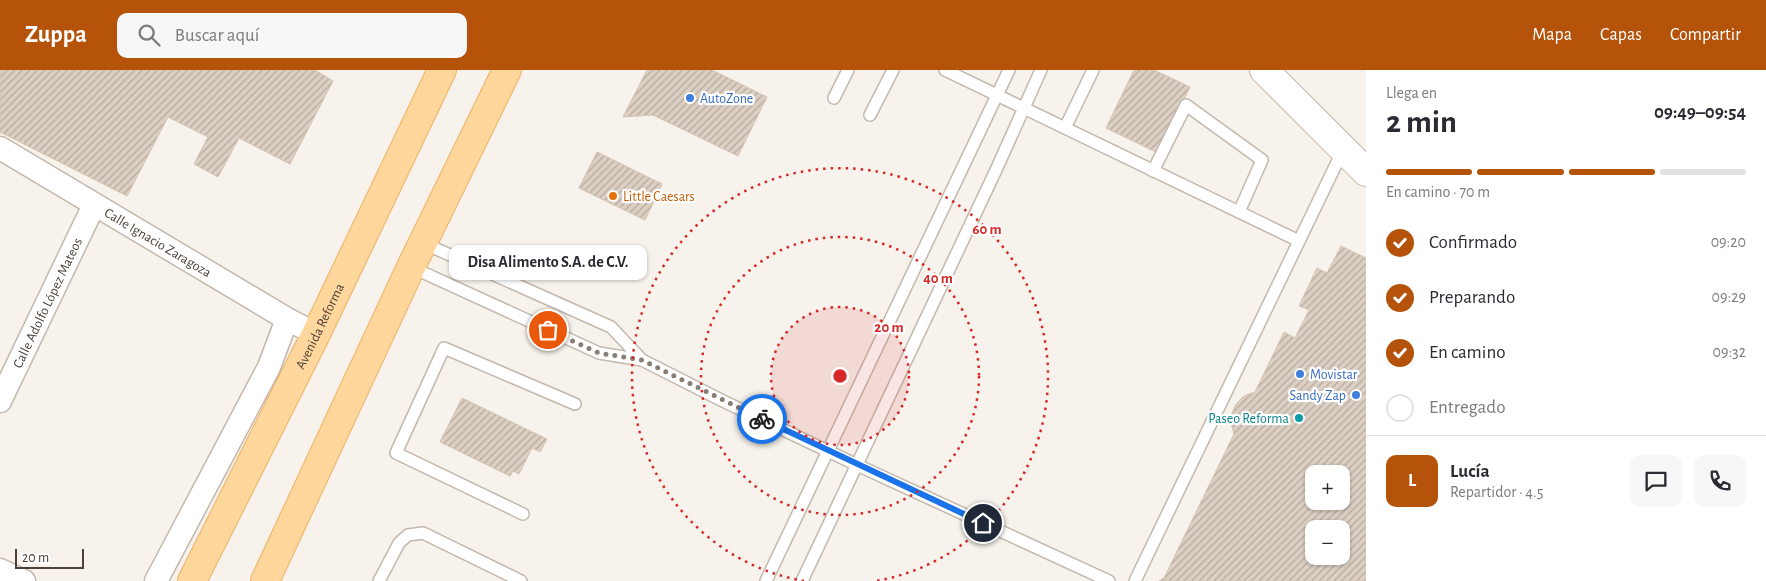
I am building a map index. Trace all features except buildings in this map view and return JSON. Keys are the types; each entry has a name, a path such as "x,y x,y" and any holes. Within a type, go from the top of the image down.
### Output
{"main road":[{"name":"Avenida Reforma","path":"192,581 316,334 442,70"},
{"path":"265,581 411,267 506,70"}],"street":[{"path":"1264,70 1366,172"},
{"name":"Calle Ignacio Zaragoza","path":"0,148 287,319 316,334"},
{"name":"Calle Adolfo López Mateos","path":"0,401 94,205"},
{"path":"156,581 269,367 287,319"},
{"path":"0,570 24,581"}],"lane":[{"path":"834,98 848,70"},
{"path":"870,115 893,70"},
{"path":"945,70 962,74 1022,108 1299,241"},
{"path":"766,581 1009,70"},
{"path":"802,581 996,170 1022,108 1041,70"},
{"path":"1065,128 1093,70"},
{"path":"1153,171 1186,105 1262,160 1239,212"},
{"path":"1135,581 1343,149"},
{"path":"423,242 611,327 642,360"},
{"path":"411,267 599,353 642,360 856,465 1110,581"},
{"path":"523,514 396,453 444,348 575,404"},
{"path":"379,581 398,543 408,535 422,533 521,581"}],"way so far":[{"path":"548,330 599,353 642,360 663,372 762,419"}],"place":[{"name":"AutoZone","path":"690,98"},
{"name":"Little Caesars","path":"613,196"},
{"name":"Disa Alimento S.A. de C.V.","path":"548,330"},
{"name":"Movistar","path":"1300,374"},
{"name":"Sandy Zap","path":"1356,395"},
{"name":"Paseo Reforma","path":"1299,418"}],"route":[{"path":"762,419 856,465 983,523"}]}
